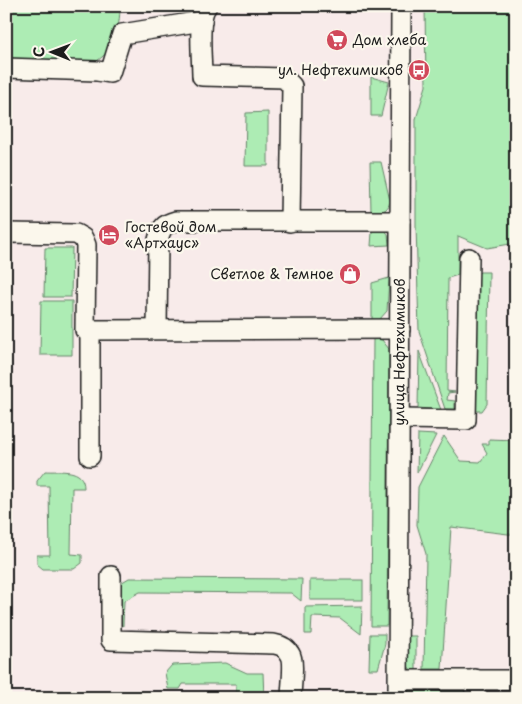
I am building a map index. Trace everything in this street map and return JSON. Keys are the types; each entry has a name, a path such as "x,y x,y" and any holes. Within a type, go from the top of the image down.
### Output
{"street":[{"name":"улица Нефтехимиков","path":"399,689 401,6"},
{"path":"6,68 110,73 122,34 205,14 202,76 284,78 292,86 290,222"},
{"path":"157,329 158,240 161,229 166,223 176,221 400,222"},
{"path":"6,233 76,234 83,238 86,245 85,330 400,329"},
{"path":"400,419 466,420 469,258"},
{"path":"90,330 90,456"},
{"path":"111,576 111,640 274,644 282,646 290,654 292,660 291,698"},
{"path":"399,689 475,688 516,680"}],"green space":[{"path":"6,6 120,6 120,14 117,31 111,46 100,59 93,63 66,65 6,63"},
{"path":"425,6 516,6 516,243 487,248 458,236 458,275 448,278 447,391 455,392 448,393 447,400 455,401 455,409 445,409 419,331 416,119 426,86"},
{"path":"371,77 389,82 381,116 371,116"},
{"path":"268,112 268,166 245,166 246,113"},
{"path":"370,162 381,162 390,201 388,207 381,211 371,212"},
{"path":"375,229 384,229 388,234 389,245 371,246 372,232"},
{"path":"45,248 72,248 71,297 44,297"},
{"path":"480,272 489,272 487,404 482,411 471,411 473,279"},
{"path":"389,278 387,311 379,320 372,321 372,283"},
{"path":"41,301 72,301 72,355 40,355"},
{"path":"373,338 382,340 389,349 387,626 371,626"},
{"path":"419,351 441,410 418,408"},
{"path":"418,434 436,435 417,473"},
{"path":"444,436 461,461 480,462 487,453 482,444 489,444 489,439 516,440 516,535 451,527 442,669 424,669 426,554 417,525 418,487"},
{"path":"45,471 70,472 76,474 83,481 84,488 72,488 71,554 82,555 82,563 74,569 43,569 37,564 37,555 50,555 49,486 37,486 37,481"},
{"path":"129,578 302,579 301,601 291,593 140,592 124,601 123,626 115,626 119,584"},
{"path":"310,580 363,580 363,600 310,600"},
{"path":"362,606 361,634 340,618 312,617 311,634 305,634 305,607"},
{"path":"370,634 385,634 385,644 378,669 369,669"},
{"path":"405,636 416,636 416,671 411,670 405,662"},
{"path":"225,663 247,673 263,673 264,698 236,698 236,684 183,684 180,689 168,689 165,673 172,665"},
{"path":"408,688 465,689 467,698 405,698"}],"place":[{"name":"Дом хлеба","path":"337,40"},
{"name":"ул. Нефтехимиков","path":"419,70"},
{"name":"Гостевой дом «Артхаус»","path":"109,235"},
{"name":"Светлое & Темное","path":"350,274"}]}
